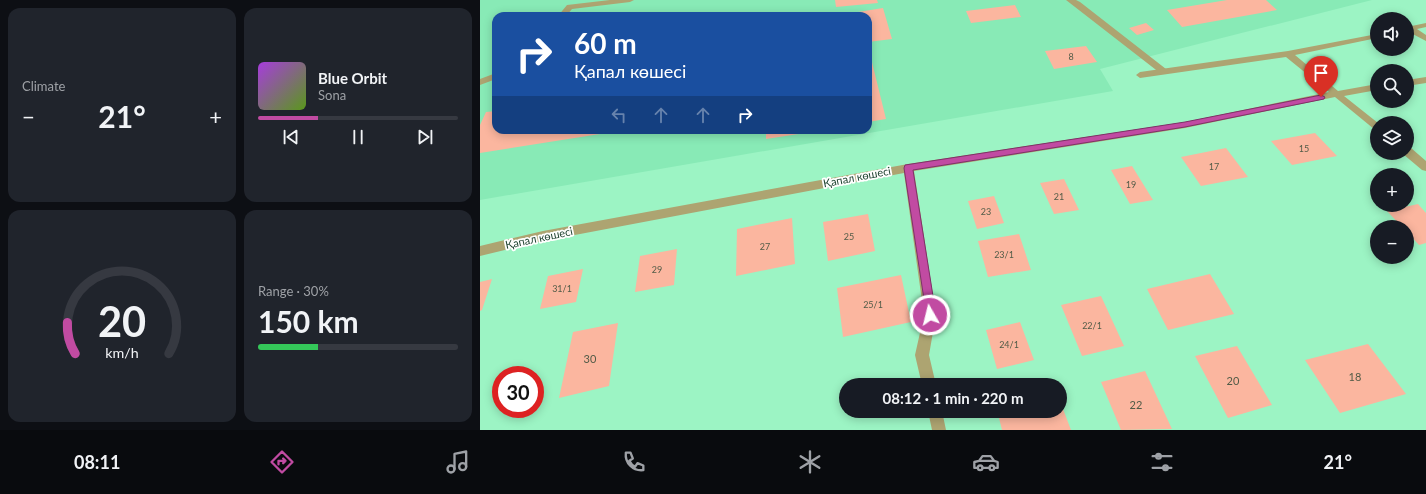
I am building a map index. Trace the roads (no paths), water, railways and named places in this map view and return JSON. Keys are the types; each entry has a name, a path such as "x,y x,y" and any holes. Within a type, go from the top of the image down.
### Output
{"street":[{"path":"566,12 570,7 630,0"},
{"path":"1070,0 1163,71"},
{"path":"1414,28 1426,25"},
{"path":"1414,32 1426,39"},
{"path":"1140,75 1288,54 1370,37"},
{"path":"1288,54 1370,121"},
{"path":"480,82 492,78"},
{"path":"1414,82 1426,80"},
{"name":"Қапал көшесі","path":"480,251 544,236 908,168 1185,125 1336,94 1370,89"},
{"path":"1414,158 1426,167"},
{"path":"908,168 930,315 922,355 927,378"},
{"path":"936,418 939,430"}]}
